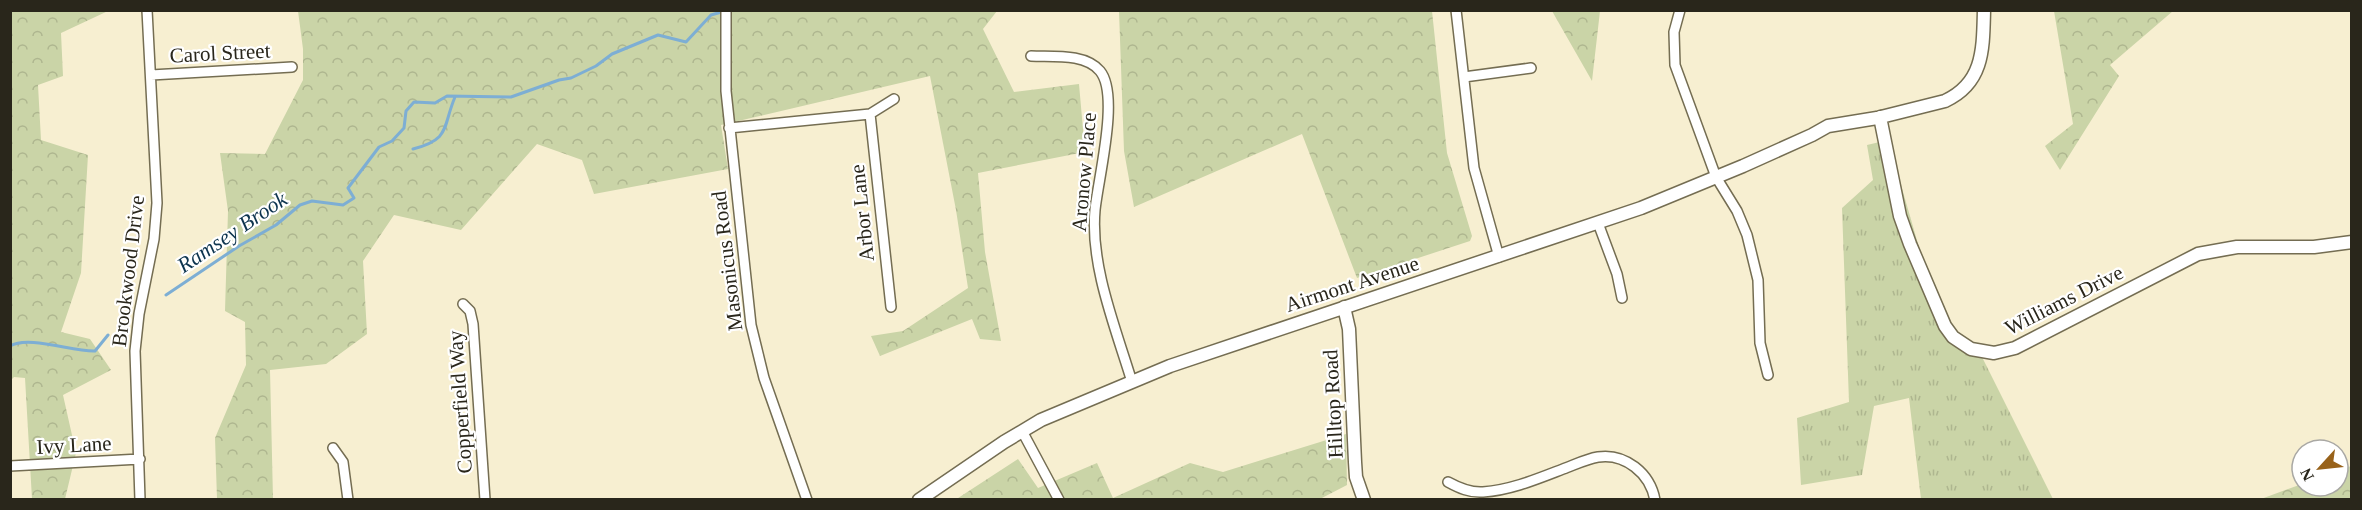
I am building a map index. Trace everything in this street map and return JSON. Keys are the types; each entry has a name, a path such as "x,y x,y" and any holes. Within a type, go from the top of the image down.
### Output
{"street":[{"name":"Brookwood Drive","path":"140,500 135,351 139,314 154,239 157,203 147,10"},
{"path":"1456,10 1474,168 1499,257"},
{"path":"1680,10 1674,32 1676,65 1716,177 1737,211 1754,260 1758,280 1760,343 1768,375"},
{"name":"Airmont Avenue","path":"919,500 1022,431 1075,404 1170,366 1641,208 1812,135 1828,126 1880,117 1945,101 1965,89 1978,70 1984,10"},
{"name":"Masonicus Road","path":"725,13 725,67 729,128 751,325 764,378 807,500"},
{"name":"Aronow Place","path":"1031,56 1087,61 1099,69 1105,78 1108,113 1095,210 1095,243 1099,268 1132,382"},
{"name":"Carol Street","path":"151,75 292,67"},
{"path":"1464,77 1531,68"},
{"path":"729,128 870,114 894,99"},
{"name":"Arbor Lane","path":"870,114 891,308"},
{"name":"Williams Drive","path":"1880,117 1900,216 1945,326 1961,344 1982,352 1994,353 2015,348 2198,254 2237,247 2314,247 2352,242"},
{"path":"1598,223 1617,274 1622,298"},
{"name":"Copperfield Way","path":"463,304 470,311 473,324 485,500"},
{"name":"Hilltop Road","path":"1344,307 1349,329 1356,477 1364,500"},
{"path":"1022,431 1059,500"},
{"path":"333,448 343,462 348,500"},
{"path":"1448,482 1471,491 1504,489 1588,459 1612,457 1633,465 1642,472 1655,500"},
{"name":"Ivy Lane","path":"10,466 140,459"}],"green space":[{"path":"11,11 108,11 61,33 63,76 38,85 41,140 88,155 81,273 61,332 90,339 111,370 63,395 76,453 65,499 32,499 25,378 14,377 11,380"},
{"path":"298,11 997,11 983,29 1014,92 1079,84 1085,152 978,173 985,252 1001,341 980,339 972,319 880,356 871,336 903,331 968,288 956,210 930,76 721,125 728,169 594,194 582,160 537,144 461,230 394,215 363,261 367,334 326,364 270,370 273,499 217,499 215,438 246,365 245,322 225,311 228,211 220,153 265,154 303,80 303,49"},
{"path":"1119,11 1432,11 1447,153 1472,236 1470,241 1357,278 1302,134 1134,207 1124,151"},
{"path":"1552,11 1600,11 1592,81"},
{"path":"2054,11 2173,11 2110,65 2119,76 2060,170 2045,146 2073,124"},
{"path":"1888,140 1940,320 1982,357 2053,499 1921,499 1909,398 1874,406 1862,475 1801,485 1797,418 1849,402 1842,208 1873,180 1867,145"},
{"path":"1346,434 1347,485 1320,499 955,500 1018,459 1038,488 1097,463 1113,498 1190,463 1223,472"},
{"path":"2350,466 2351,499 2261,499 2290,488 2290,498 2350,498"}],"waterway":[{"name":"Ramsey Brook","path":"166,295 239,246 276,225 300,205 312,201 343,205 354,198 348,188 379,147 392,141 404,128 406,111 414,102 435,103 447,96 511,97 571,78 596,66 612,54 658,35 686,42 711,15 725,11"},
{"path":"413,149 434,141 440,136 455,97"},
{"name":"Ramsey Brook","path":"10,346 28,342 95,351 108,335"}]}
